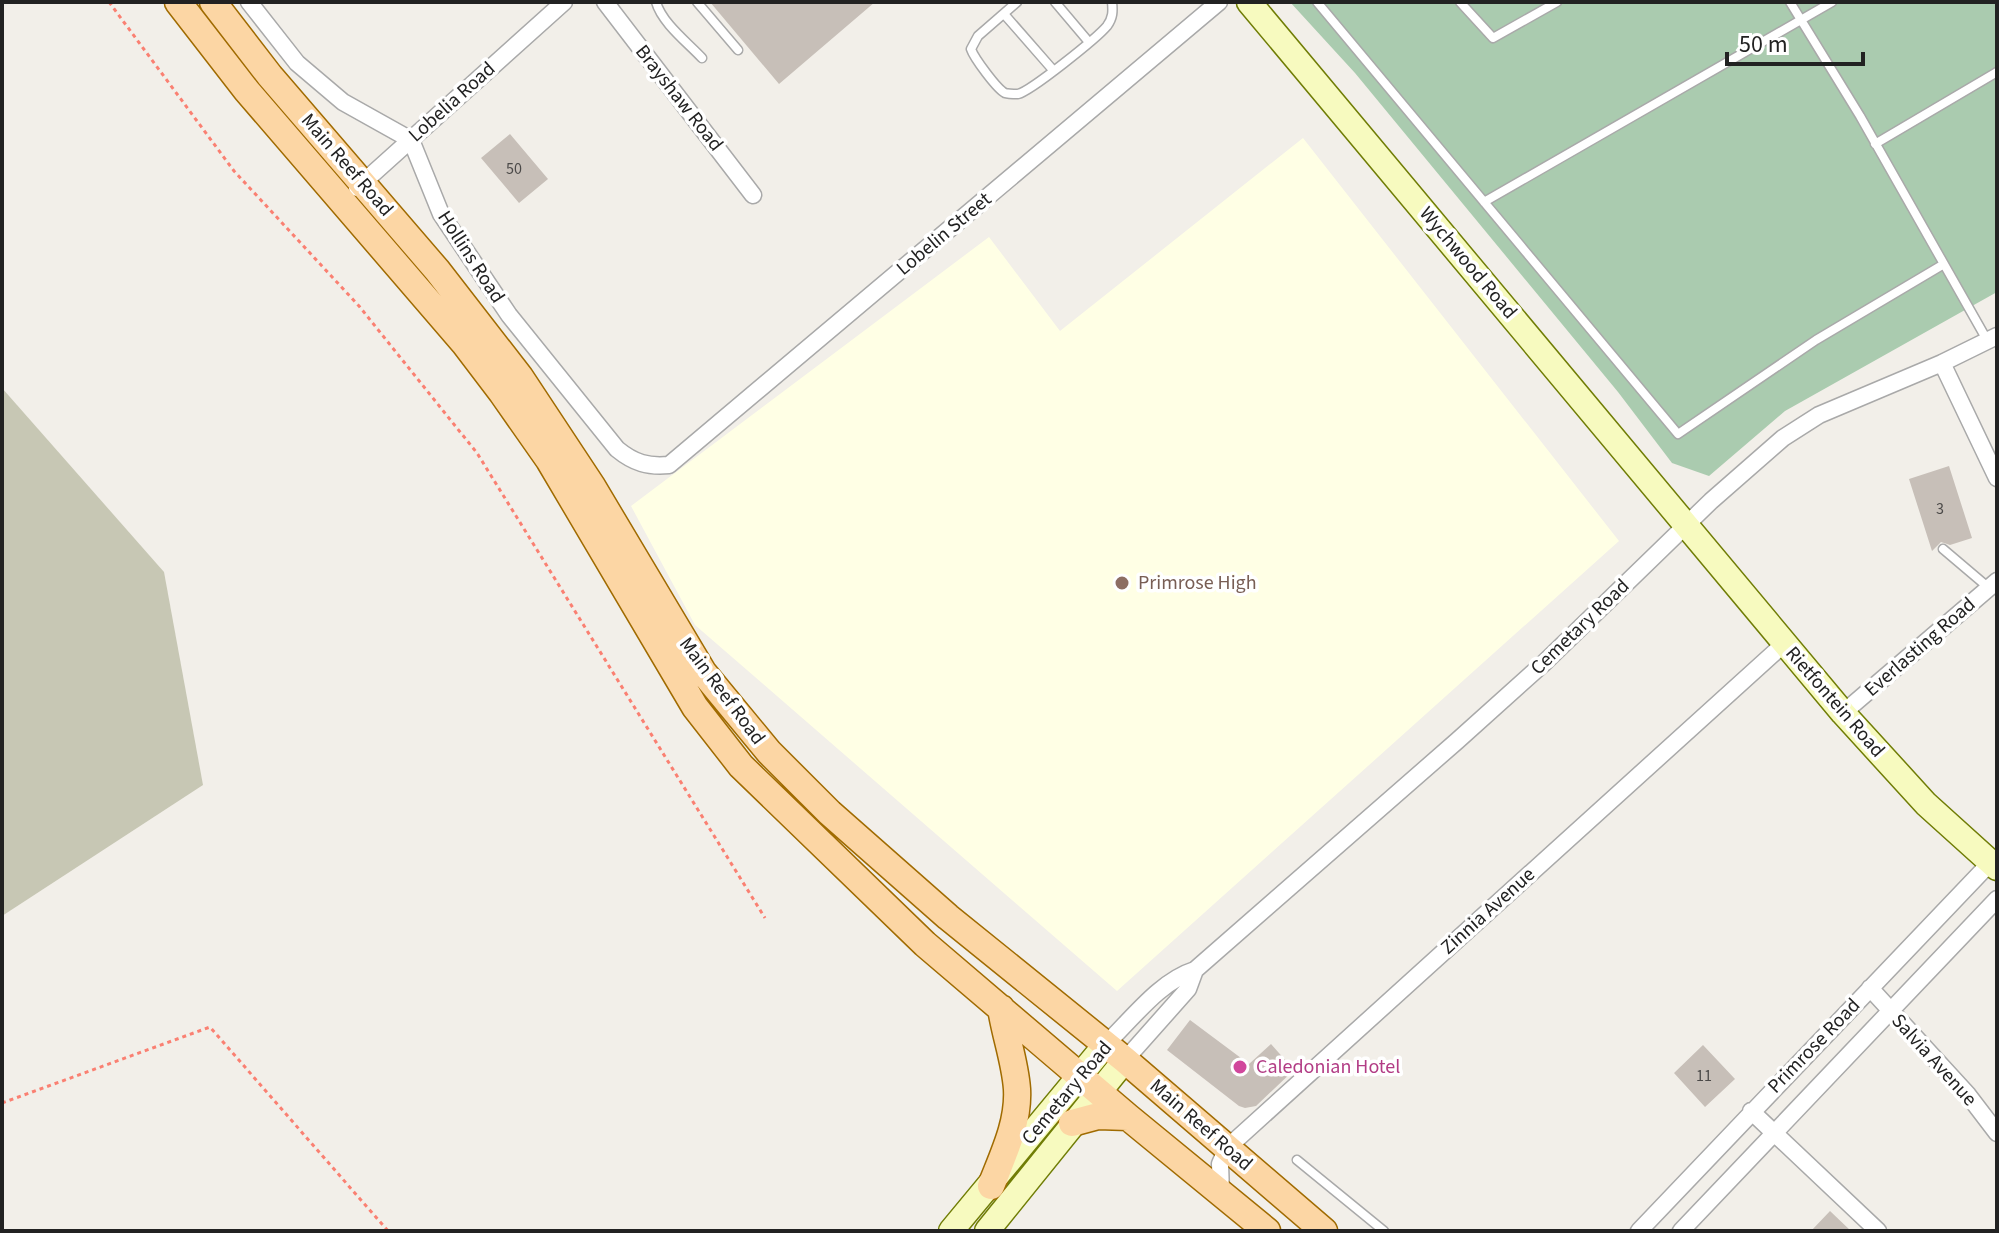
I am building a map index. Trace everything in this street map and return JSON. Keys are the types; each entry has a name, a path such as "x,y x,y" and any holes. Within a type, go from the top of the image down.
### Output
{"main road":[{"name":"Main Reef Road","path":"178,2 247,91 426,298 502,393 549,460 695,707 741,766 925,944 1267,1231"},
{"name":"Main Reef Road","path":"213,2 270,76 437,270 520,377 592,486 703,672 737,717 830,813 1324,1231"},
{"path":"954,968 978,940"},
{"path":"991,1186 1008,1143 1017,1091 1001,1008"},
{"path":"1072,1123 1098,1116 1128,1117"}],"street":[{"path":"249,2 297,63 343,102 411,140"},
{"name":"Lobelia Road","path":"341,203 564,2"},
{"name":"Brayshaw Road","path":"605,2 753,195"},
{"name":"Lobelin Street","path":"669,465 1219,2"},
{"name":"Wychwood Road","path":"1249,2 1686,525"},
{"name":"Hollins Road","path":"411,140 441,214 509,315 601,433 630,459 654,467 669,465"},
{"name":"Cemetary Road","path":"951,1231 1089,1082 1159,993 1177,978 1195,970 1534,672 1752,463 1805,422 1992,338"},
{"path":"1942,363 1997,478"},
{"name":"Rietfontein Road","path":"1686,525 1843,713 1926,804 1993,866"},
{"name":"Everlasting Road","path":"1843,713 1993,584"},
{"name":"Zinnia Avenue","path":"1227,1148 1785,643"},
{"name":"Primrose Road","path":"1639,1231 1870,988 1993,866"},
{"name":"Primrose Road","path":"1681,1231 1997,899"},
{"name":"Cemetary Road","path":"1115,1052 1180,999 1193,980 1195,970"},
{"name":"Salvia Avenue","path":"1870,988 1968,1095 1997,1133"},
{"name":"Cemetary Road","path":"987,1231 1072,1123 1089,1082"},
{"path":"1751,1111 1878,1231"},
{"path":"1221,1193 1220,1164 1227,1148"}],"lane":[{"path":"656,2 657,8 674,29 702,58"},
{"path":"697,2 738,50"},
{"path":"1017,2 978,36 971,49 973,56 1005,93 1021,93 1108,25 1113,13 1112,2"},
{"path":"1055,2 1088,41"},
{"path":"1317,2 1678,434 1816,340 1944,264"},
{"path":"1460,2 1493,38 1557,2"},
{"path":"1790,2 1944,264 1992,338"},
{"path":"1484,202 1832,2"},
{"path":"1004,14 1053,70"},
{"path":"1875,144 1997,72"},
{"path":"1943,549 1993,584"},
{"path":"1297,1160 1384,1231"}],"path":[{"path":"109,2 234,171 359,306 477,453 765,918"},
{"path":"2,1103 210,1027 388,1231"}],"shaded area":[{"path":"1290,2 1997,2 1997,292 1785,411 1709,476 1672,463 1618,392 1355,73"},
{"name":"Primrose High","path":"1303,138 1619,541 1117,991 695,625 631,506 989,237 1060,331"},
{"path":"2,388 164,572 203,785 2,916"}],"building":[{"path":"710,2 875,2 779,84"},
{"path":"510,134 548,179 519,203 481,158"},
{"path":"1949,466 1972,538 1950,545 1941,542 1932,551 1909,479"},
{"name":"Caledonian Hotel","path":"1190,1020 1249,1064 1271,1044 1294,1070 1256,1106 1239,1106 1167,1050"},
{"path":"1703,1045 1735,1079 1705,1107 1674,1073"},
{"path":"1830,1211 1851,1231 1811,1231"}],"place":[{"name":"Primrose High","path":"1122,583"},
{"name":"Caledonian Hotel","path":"1240,1067"}]}
